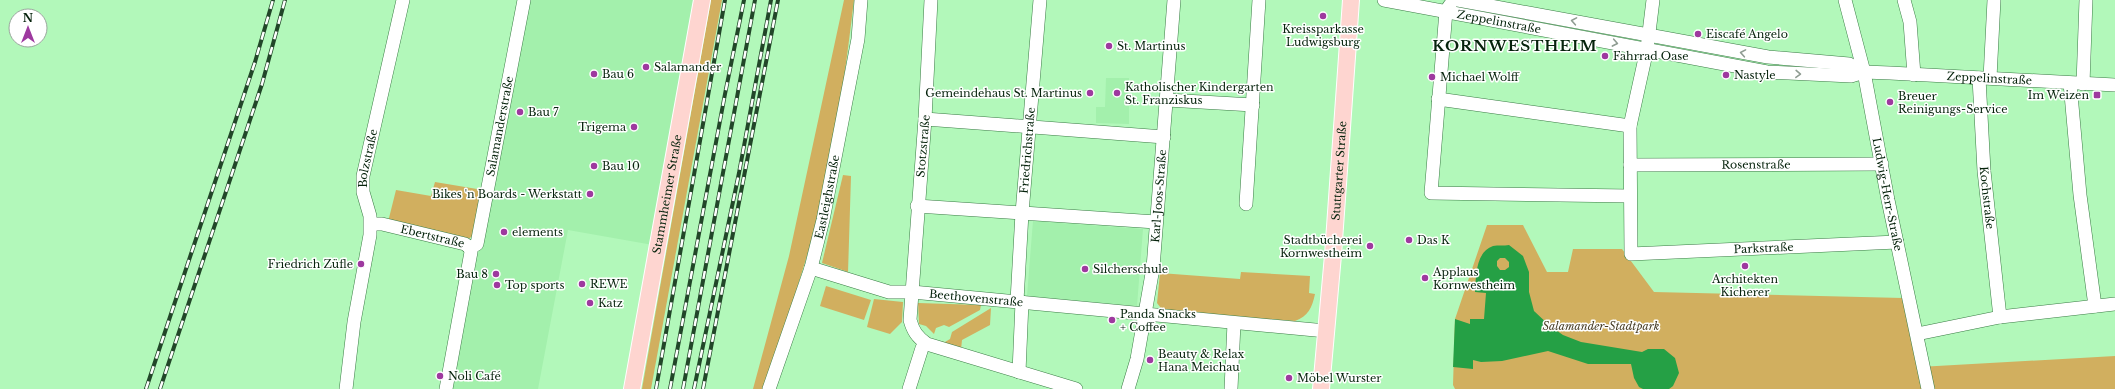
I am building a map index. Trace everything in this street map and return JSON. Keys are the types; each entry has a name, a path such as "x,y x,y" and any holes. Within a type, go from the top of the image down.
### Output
{"main road":[{"name":"Stammheimer Straße","path":"632,389 702,0"},
{"name":"Stuttgarter Straße","path":"1321,389 1333,255 1351,0"}],"street":[{"name":"Bolzstraße","path":"346,389 354,322 371,224 363,192 363,176 403,0"},
{"name":"Salamanderstraße","path":"470,248 477,244 524,0"},
{"name":"Eastleighstraße","path":"769,389 811,268 823,220 858,39 861,0"},
{"name":"Stotzstraße","path":"931,0 925,119 917,206 910,320 918,338 926,344 1076,389"},
{"name":"Friedrichstraße","path":"1019,372 1019,302 1022,213 1040,0"},
{"name":"Karl-Joos-Straße","path":"1128,389 1137,359 1153,268 1174,0"},
{"path":"1246,204 1259,0"},
{"name":"Zeppelinstraße","path":"1384,0 1446,10 1767,72 1851,76 1864,72 2115,85"},
{"name":"Zeppelinstraße","path":"1446,10 1454,0"},
{"name":"Zeppelinstraße","path":"1458,0 1768,57 1849,64 1864,72"},
{"path":"1446,10 1431,193 1630,196 1630,126 1647,49 1653,0"},
{"name":"Ludwig-Herr-Straße","path":"1845,0 1864,72 1897,242 1928,389"},
{"path":"1904,0 1910,22 1914,75"},
{"name":"Kochstraße","path":"1994,0 1985,78 1984,171 2000,317"},
{"path":"2083,84 2086,0"},
{"path":"2070,83 2080,195 2095,306"},
{"path":"1438,99 1630,126"},
{"path":"1167,100 1253,105"},
{"path":"925,119 1164,137"},
{"name":"Rosenstraße","path":"1630,165 1882,164"},
{"name":"Parkstraße","path":"1630,196 1631,254 1897,242"},
{"path":"917,206 1156,222"},
{"name":"Ebertstraße","path":"371,224 382,224 465,244 470,248 471,252 446,389"},
{"name":"Beethovenstraße","path":"811,268 889,292 912,292 1326,331"},
{"path":"1917,334 2000,317 2115,304"},
{"path":"1231,389 1234,323"},
{"path":"909,389 922,348"}],"shaded area":[{"path":"525,0 697,0 653,245 568,230 538,389 453,389"},
{"name":"Katholischer Kindergarten St. Franziskus","path":"1106,78 1129,78 1129,124 1096,123 1096,107 1105,107"},
{"name":"Silcherschule","path":"1033,221 1143,229 1137,306 1027,296"},
{"path":"1509,245 1523,256 1529,272 1529,292 1534,311 1550,326 1563,335 1581,342 1642,352 1648,349 1664,349 1675,358 1679,373 1673,386 1669,389 1643,389 1639,387 1634,378 1631,364 1588,364 1548,351 1502,361 1481,362 1473,360 1473,369 1453,367 1455,319 1470,324 1470,319 1484,319 1486,293 1475,292 1476,273 1480,260 1487,249 1493,246","holes":["1500,258 1505,258 1509,262 1509,267 1505,270 1500,270 1497,266 1497,261"]}],"green space":[{"path":"711,0 722,0 651,389 642,389"},
{"path":"844,0 854,0 840,107 822,199 808,254 764,389 753,389 789,256"},
{"path":"843,175 851,176 848,272 822,263"},
{"path":"435,182 483,190 474,235 467,240 388,222 396,190 431,196"},
{"name":"Salamander-Stadtpark","path":"1487,225 1523,225 1547,272 1568,272 1573,249 1622,249 1654,292 1903,298 1919,367 2115,356 2115,389 1455,389 1453,385 1455,319"},
{"path":"1241,272 1310,276 1309,293 1315,294 1309,311 1303,317 1295,321 1164,312 1157,303 1160,273 1240,279"},
{"path":"826,286 871,300 864,320 820,306"},
{"path":"874,299 903,302 902,322 890,334 867,327"},
{"path":"918,303 981,305 980,310 949,327 944,325 936,328 934,334 926,326 919,324"},
{"path":"991,308 990,325 962,340 961,350 939,341 945,342 950,339 952,332"}],"railway":[{"path":"146,389 255,62 273,0"},
{"path":"160,389 262,84 285,0"},
{"path":"656,389 725,0"},
{"path":"670,389 744,0"},
{"path":"683,389 755,0"},
{"path":"694,389 739,173 771,0"},
{"path":"703,389 778,0"}],"place":[{"name":"Kreissparkasse Ludwigsburg","path":"1323,16"},
{"name":"Eiscafé Angelo","path":"1698,34"},
{"name":"St. Martinus","path":"1109,46"},
{"name":"Fahrrad Oase","path":"1605,56"},
{"name":"Salamander","path":"646,67"},
{"name":"Bau 6","path":"594,74"},
{"name":"Nastyle","path":"1726,75"},
{"name":"Michael Wolff","path":"1432,77"},
{"name":"Gemeindehaus St. Martinus","path":"1090,93"},
{"name":"Katholischer Kindergarten St. Franziskus","path":"1117,93"},
{"name":"Im Weizen","path":"2097,95"},
{"name":"Breuer Reinigungs-Service","path":"1890,102"},
{"name":"Bau 7","path":"520,112"},
{"name":"Trigema","path":"634,127"},
{"name":"Bau 10","path":"594,166"},
{"name":"Bikes 'n Boards - Werkstatt","path":"590,194"},
{"name":"elements","path":"504,232"},
{"name":"Das K","path":"1409,240"},
{"name":"Stadtbücherei Kornwestheim","path":"1370,246"},
{"name":"Friedrich Züfle","path":"361,264"},
{"name":"Architekten Kicherer","path":"1745,266"},
{"name":"Silcherschule","path":"1085,269"},
{"name":"Bau 8","path":"496,274"},
{"name":"Applaus Kornwestheim","path":"1425,278"},
{"name":"REWE","path":"582,284"},
{"name":"Top sports","path":"497,285"},
{"name":"Katz","path":"590,303"},
{"name":"Panda Snacks + Coffee","path":"1112,320"},
{"name":"Beauty & Relax Hana Meichau","path":"1150,360"},
{"name":"Noli Café","path":"440,376"},
{"name":"Möbel Wurster","path":"1289,378"}],"district":[{"name":"KORNWESTHEIM","path":"1515,46"}]}
